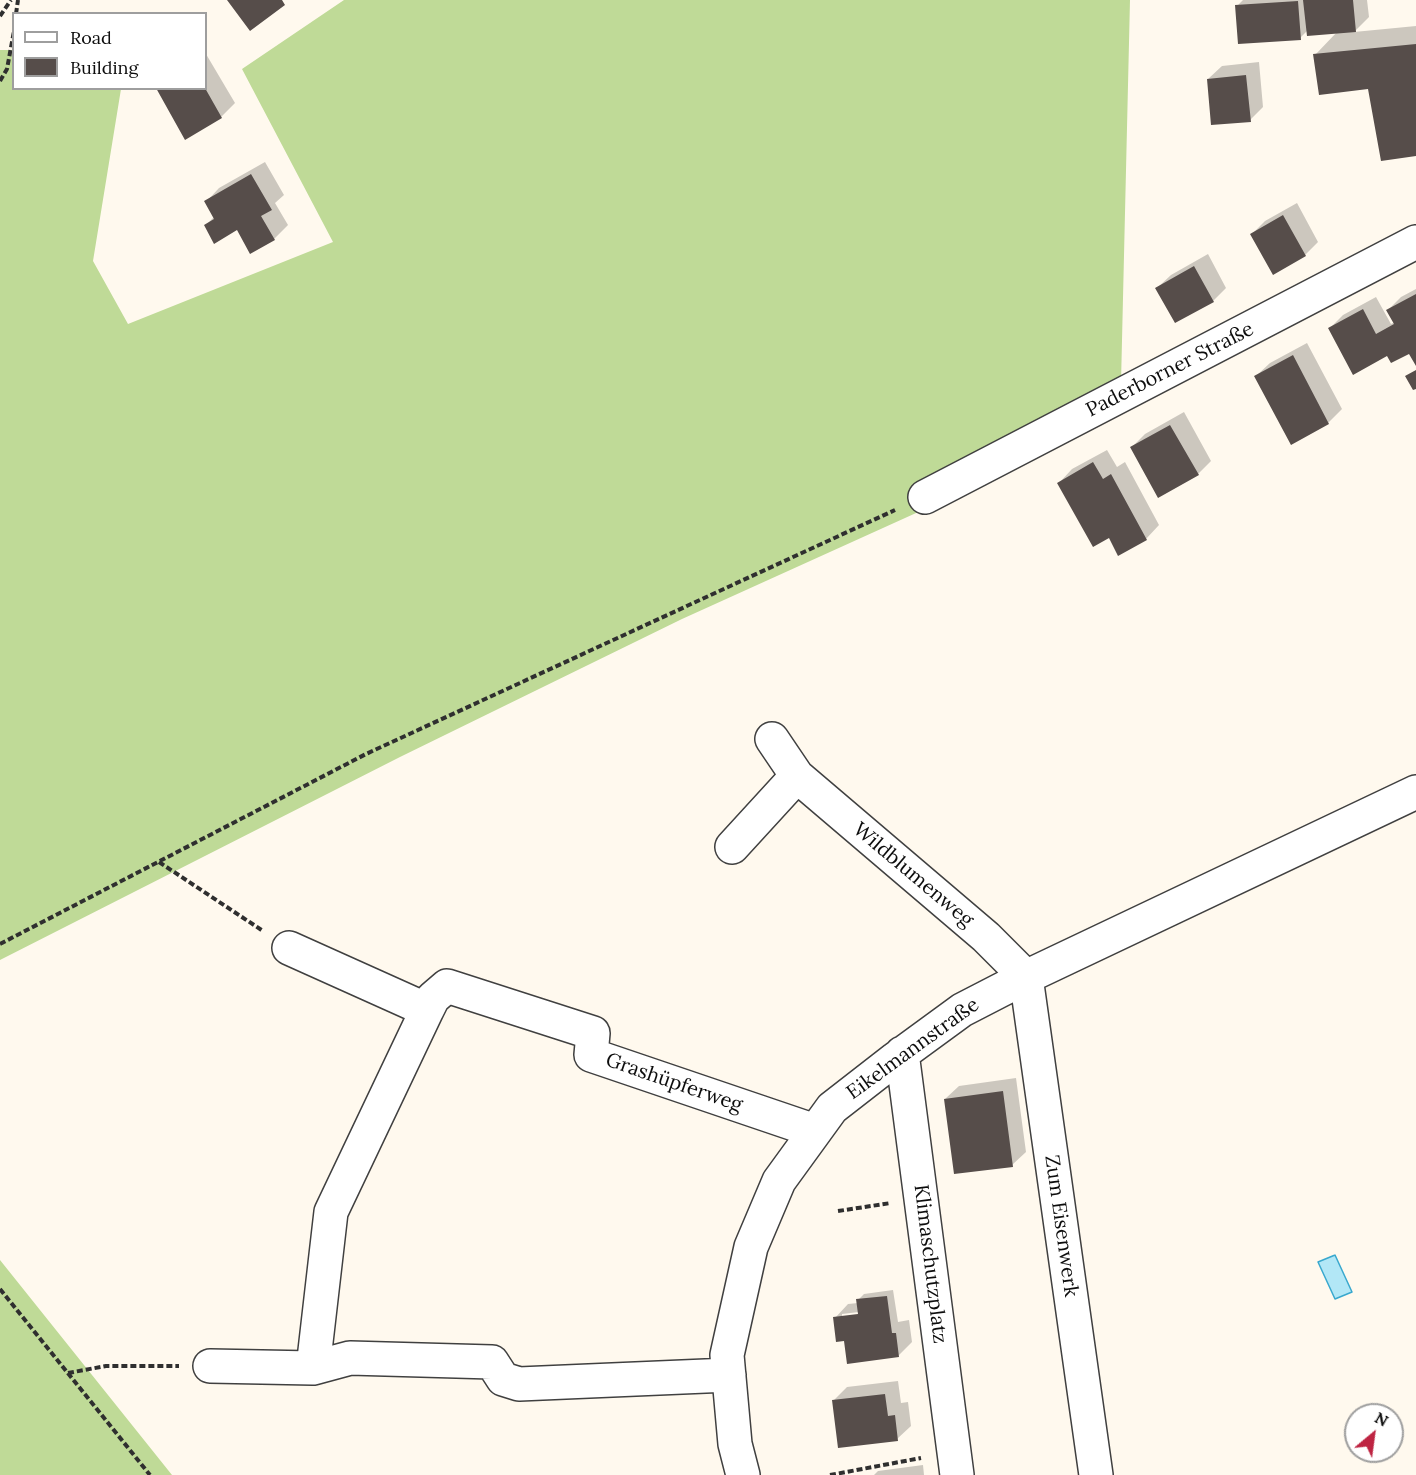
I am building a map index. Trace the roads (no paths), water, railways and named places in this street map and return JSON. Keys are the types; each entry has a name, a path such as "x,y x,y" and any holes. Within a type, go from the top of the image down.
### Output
{"street":[{"name":"Paderborner Straße","path":"924,497 1416,242"},
{"name":"Wildblumenweg","path":"772,739 797,776 986,937 1026,977"},
{"path":"732,847 797,776"},
{"name":"Eikelmannstraße","path":"743,1475 735,1444 727,1355 751,1247 779,1181 832,1108 962,1010 1026,977 1416,792"},
{"path":"289,948 427,1010"},
{"name":"Zum Eisenwerk","path":"1026,977 1096,1475"},
{"name":"Grashüpferweg","path":"313,1368 331,1212 433,998 447,986 593,1033 591,1055 815,1131"},
{"name":"Klimaschutzplatz","path":"902,1053 956,1463"},
{"path":"210,1366 313,1368 350,1358 492,1362 503,1379 519,1384 729,1375"}],"water":[{"path":"1335,1255 1352,1292 1335,1299 1318,1262"}]}
